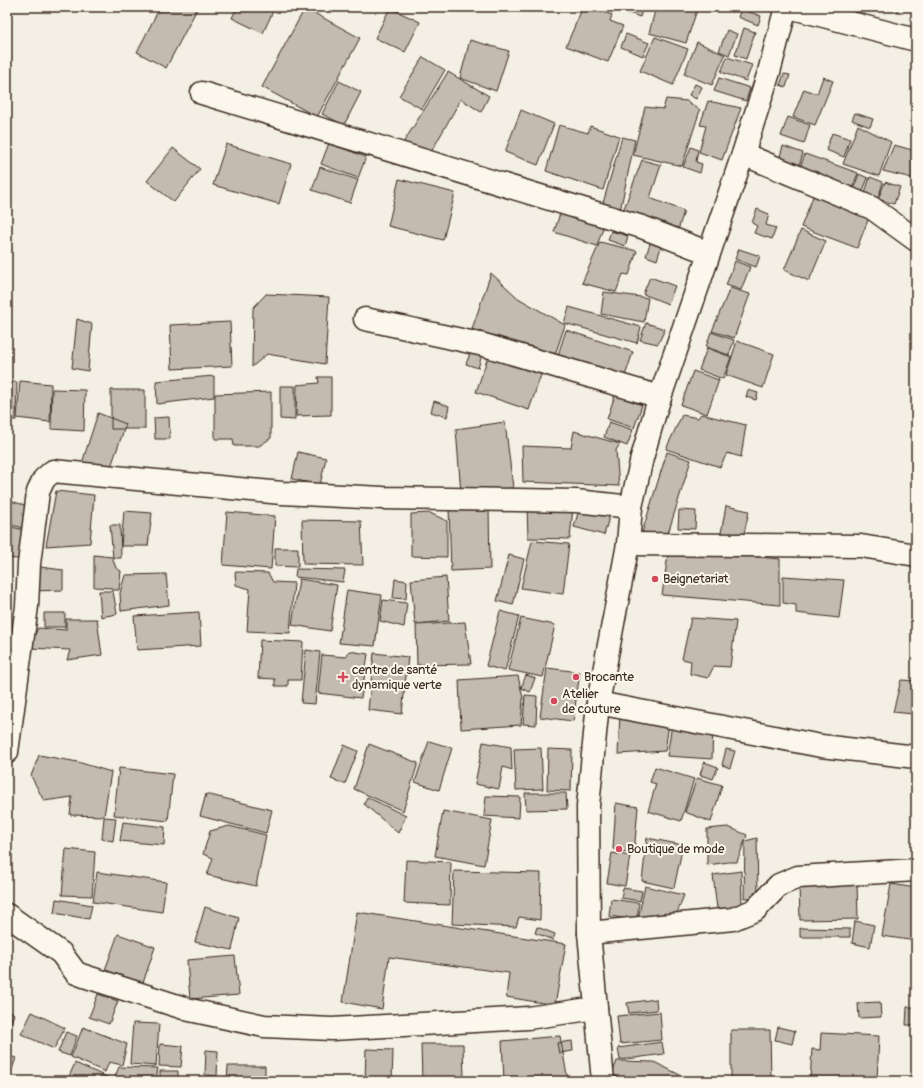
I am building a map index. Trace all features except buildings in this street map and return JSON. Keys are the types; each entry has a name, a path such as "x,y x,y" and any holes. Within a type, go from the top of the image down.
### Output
{"street":[{"path":"604,1081 589,933 588,806 598,703 628,544 631,507 642,458 660,397 743,154 769,72 787,7 916,40"},
{"path":"202,93 642,228 709,253"},
{"path":"743,154 872,208 916,240"},
{"path":"365,319 484,345 660,397"},
{"path":"7,752 27,606 29,564 38,492 44,479 53,471 282,493 383,498 576,501 631,507"},
{"path":"628,544 861,546 916,555"},
{"path":"598,703 821,746 916,758"},
{"path":"589,933 733,919 755,910 779,885 798,877 916,870"},
{"path":"7,915 61,953 76,973 190,1010 264,1026 332,1029 528,1018 596,1008"}],"place":[{"name":"Beignetariat","path":"655,579"},
{"name":"centre de santé dynamique verte","path":"343,677"},
{"name":"Brocante","path":"576,677"},
{"name":"Atelier de couture","path":"554,701"},
{"name":"Boutique de mode","path":"619,849"}]}
